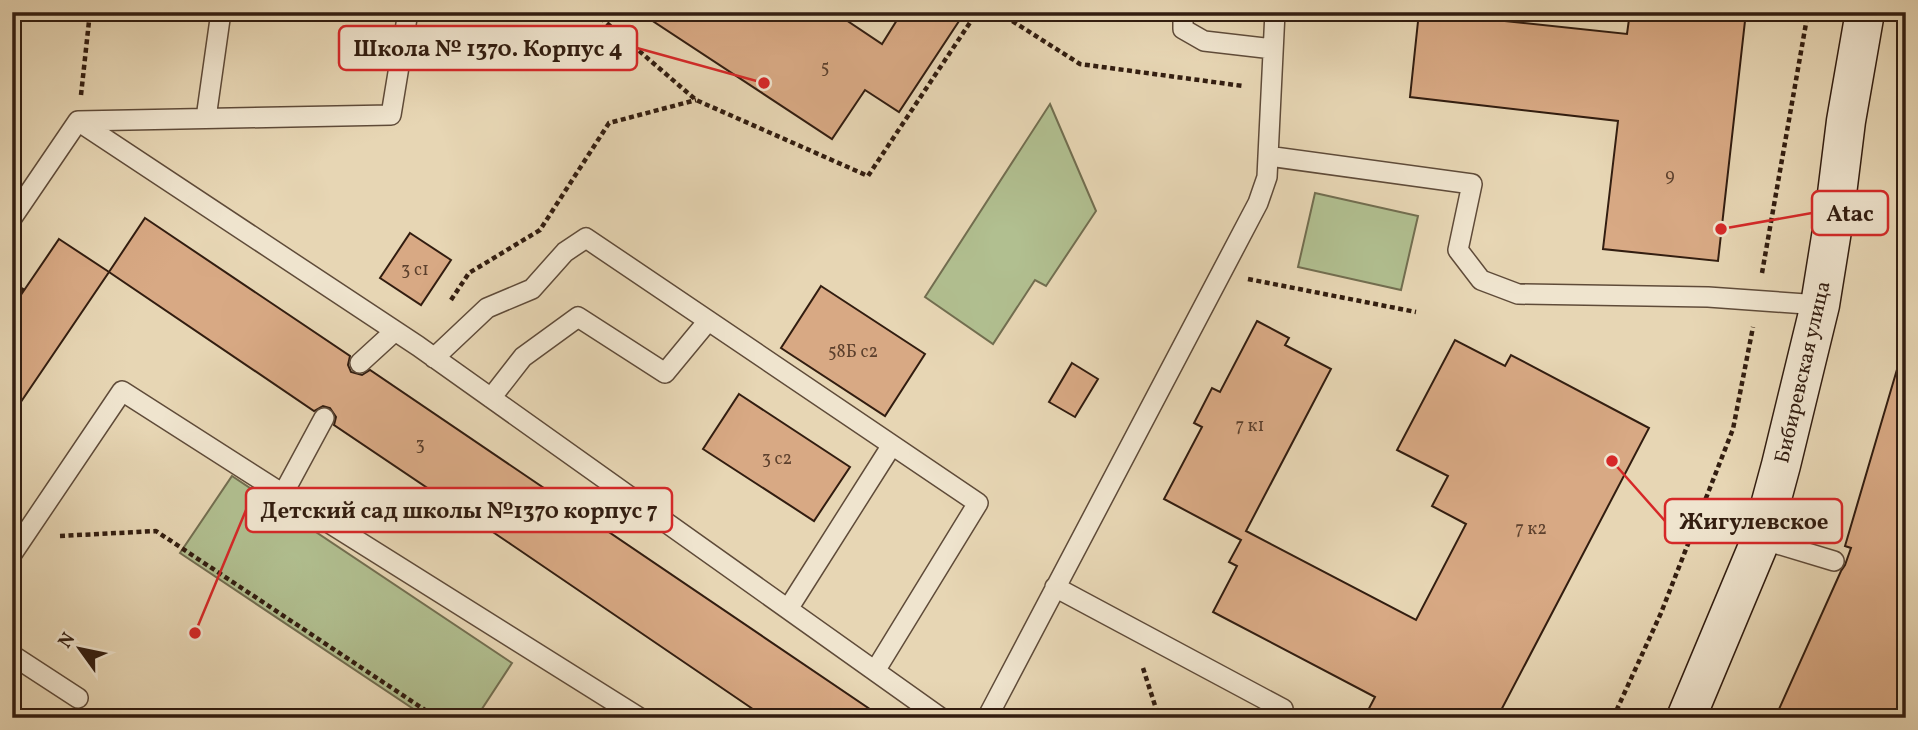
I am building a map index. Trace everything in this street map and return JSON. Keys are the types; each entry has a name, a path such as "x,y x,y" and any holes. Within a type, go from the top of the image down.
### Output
{"main road":[{"name":"Бибиревская улица","path":"1686,718 1761,539 1781,465 1820,305 1846,121 1865,12"}],"lane":[{"path":"206,118 221,12"},
{"path":"78,121 391,115 408,12"},
{"path":"1184,12 1183,29 1204,41 1273,49"},
{"path":"986,718 1258,203 1267,177 1275,12"},
{"path":"12,218 78,121"},
{"path":"78,121 418,346 941,718"},
{"path":"1268,156 1472,184 1458,250 1481,280 1518,294 1708,296 1820,305"},
{"path":"434,358 487,308 532,289 565,252 586,238 978,503 875,671"},
{"path":"491,398 523,357 578,317 665,373 708,321"},
{"path":"360,363 395,331"},
{"path":"12,554 18,533 122,391 640,718"},
{"path":"282,494 324,418"},
{"path":"788,609 892,444"},
{"path":"1761,539 1834,561"},
{"path":"1055,587 1283,709"},
{"path":"12,654 78,698"}],"path":[{"path":"78,121 90,12"},
{"path":"594,12 696,100 868,176 977,12"},
{"path":"998,12 1080,64 1271,90"},
{"path":"1613,718 1661,612 1733,429 1808,12"},
{"path":"418,346 469,273 540,230 609,123 696,100"},
{"path":"1220,274 1416,312"},
{"path":"12,284 24,291"},
{"path":"18,533 156,531 437,718"},
{"path":"1129,627 1159,718"}],"green space":[{"path":"1050,104 1096,211 1046,286 1035,280 993,344 925,297"},
{"path":"1315,193 1418,216 1401,290 1298,267"},
{"path":"232,476 512,663 476,718 427,718 180,553"}],"building":[{"path":"639,12 834,12 882,44 902,12 965,12 899,112 865,90 832,139"},
{"path":"1419,12 1627,34 1630,12 1746,12 1718,261 1603,249 1618,121 1410,97"},
{"path":"145,218 350,356 348,365 351,372 362,375 370,370 883,718 766,718 334,425 336,417 330,408 323,406 314,411 109,272"},
{"path":"410,233 451,260 421,305 380,278"},
{"path":"59,239 109,272 12,415 12,308"},
{"path":"821,286 925,354 885,416 781,348"},
{"path":"1257,321 1289,338 1285,345 1331,369 1246,531 1416,620 1466,524 1432,506 1448,476 1397,450 1455,340 1505,366 1511,355 1649,428 1497,718 1364,718 1375,697 1213,612 1237,566 1229,562 1241,540 1164,499 1202,427 1194,423 1212,388 1220,392"},
{"path":"1072,363 1098,379 1075,417 1049,402"},
{"path":"1898,366 1906,367 1906,718 1775,718 1851,548 1845,546"},
{"path":"739,394 850,467 814,521 703,449"}],"place":[{"name":"Школа № 1370. Корпус 4","path":"764,83"},
{"name":"Atac","path":"1721,229"},
{"name":"Жигулевское","path":"1612,461"},
{"name":"Детский сад школы №1370 корпус 7","path":"195,633"}]}
